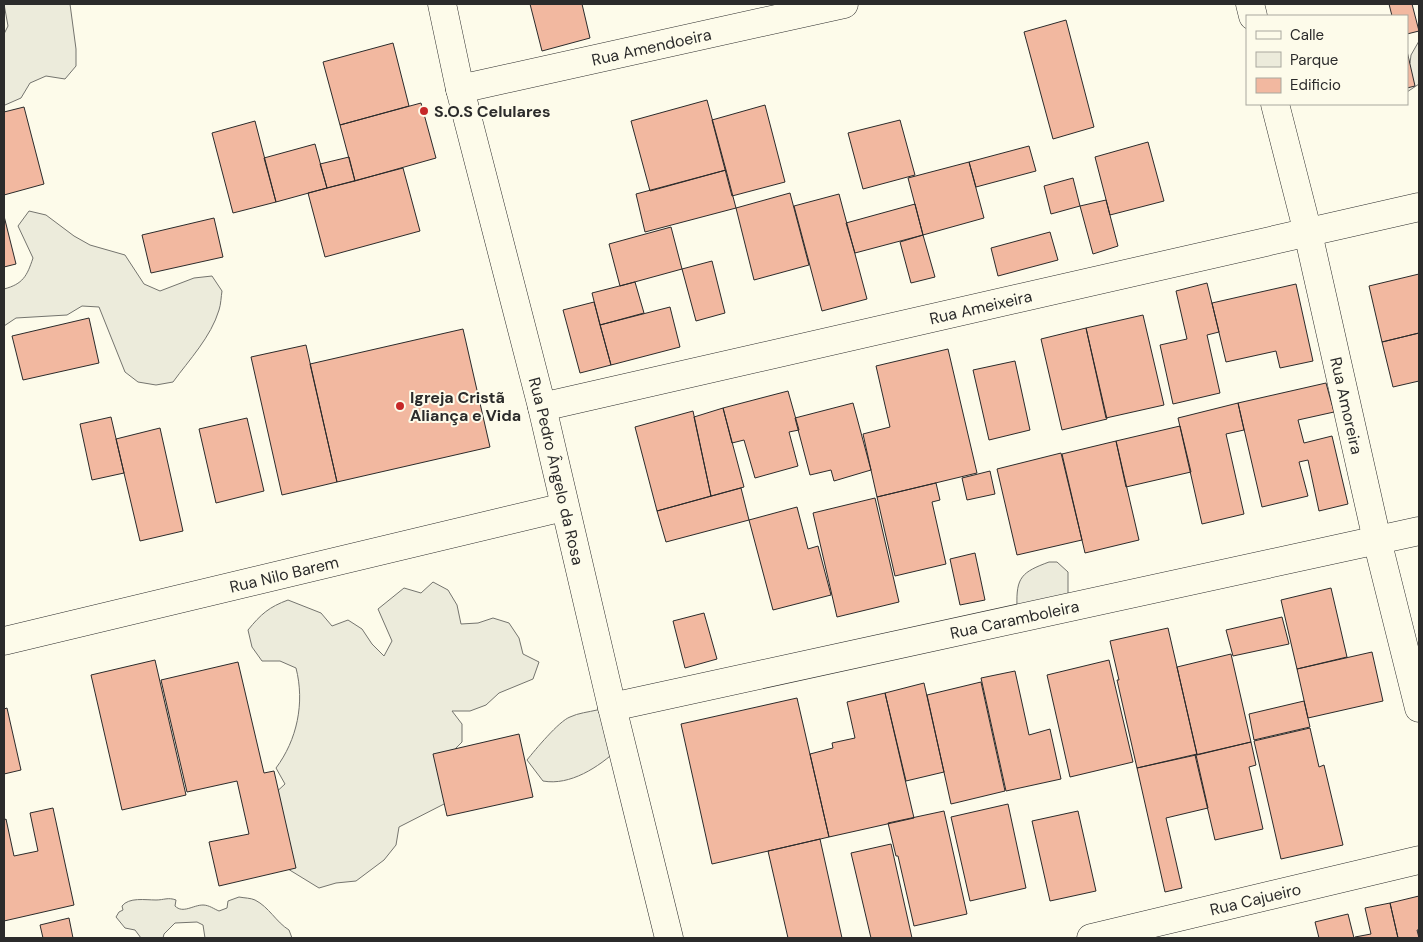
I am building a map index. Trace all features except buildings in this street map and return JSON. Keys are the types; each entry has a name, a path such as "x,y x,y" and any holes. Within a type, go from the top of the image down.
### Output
{"street":[{"name":"Rua Pedro Ângelo da Rosa","path":"442,4 460,89 542,407 564,507 669,938"},
{"name":"Rua Amendoeira","path":"460,89 844,4"},
{"name":"Rua Amoreira","path":"1275,105 1308,233 1377,540 1419,708"},
{"name":"Rua Ameixeira","path":"542,407 1419,207"},
{"name":"Rua Nilo Barem","path":"4,641 564,507"},
{"name":"Rua Caramboleira","path":"612,707 1419,531"},
{"name":"Rua Cajueiro","path":"1091,938 1419,860"}],"green space":[{"path":"4,4 70,4 76,49 76,66 65,79 46,76 30,83 21,98 5,105 4,34 8,26"},
{"path":"1419,41 1419,84 1408,91 1408,64"},
{"path":"29,211 46,215 74,236 90,245 125,255 144,284 160,291 194,278 212,276 222,291 220,308 211,330 173,382 156,385 138,382 125,372 99,307 82,306 67,315 16,318 4,326 4,289 20,282 29,270 33,258 18,226"},
{"path":"1049,562 1057,562 1068,572 1068,598 1017,606 1018,588 1022,577 1032,569"},
{"path":"433,582 448,590 457,605 461,624 478,623 493,618 509,623 519,638 523,654 539,662 533,679 499,693 486,705 470,711 452,711 462,724 462,742 449,755 446,803 399,827 396,845 384,860 356,881 336,883 319,888 288,869 272,796 285,784 276,768 289,745 297,721 300,694 296,668 280,661 262,661 252,647 248,630 266,612 288,600 321,613 332,626 348,620 362,629 372,644 384,656 392,641 378,609 404,588 421,593"},
{"path":"597,710 607,711 618,749 584,774 563,781 543,781 527,760 547,736 565,720 576,714"},
{"path":"239,897 253,899 260,903 289,930 292,938 205,938 203,925 197,922 175,923 164,934 163,938 141,938 135,930 125,928 116,917 123,910 122,906 125,903 133,900 171,899 176,900 175,906 181,909 203,905 219,911 227,908 228,901"}],"place":[{"name":"S.O.S Celulares","path":"424,111"},
{"name":"Igreja Cristã Aliança e Vida","path":"400,406"}]}
